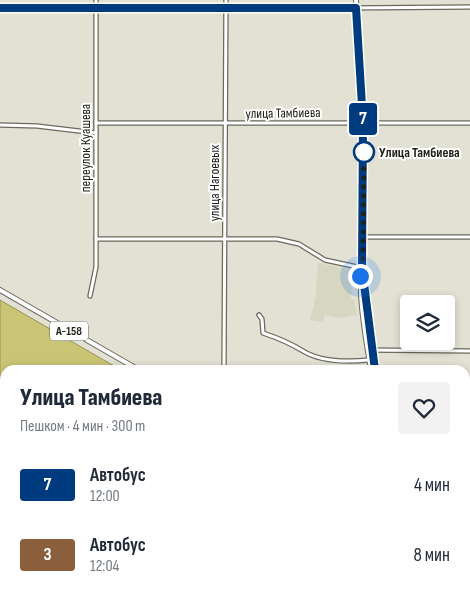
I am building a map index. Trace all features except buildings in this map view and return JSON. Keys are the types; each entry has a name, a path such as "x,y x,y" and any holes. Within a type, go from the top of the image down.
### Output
{"main road":[{"path":"356,0 363,122 363,270 374,365"},
{"path":"363,270 360,276 370,365"},
{"name":"А-158","path":"0,290 130,365"}],"street":[{"name":"переулок Куашева","path":"90,296 96,267 96,0"},
{"name":"улица Нагоевых","path":"224,365 226,0"},
{"path":"0,8 96,10 470,7"},
{"name":"улица Тамбиева","path":"96,123 225,125 363,122 470,123"},
{"path":"0,126 36,126 96,133"},
{"path":"363,237 470,237"},
{"path":"96,240 287,240 325,260 363,270"},
{"path":"259,315 262,319 263,333 297,346 303,351 328,359 369,360"},
{"path":"368,350 470,351"}],"shaded area":[{"path":"318,263 352,270 351,299 355,301 357,315 340,318 325,315 323,322 310,320 316,296"},
{"path":"0,300 112,365 0,365"}],"bus line":[{"name":"7","path":"0,8 96,10 356,8 363,100 362,268 365,276 374,365"}],"place":[{"name":"Улица Тамбиева","path":"364,152"}],"route":[{"path":"360,276 363,271 364,152"}]}
